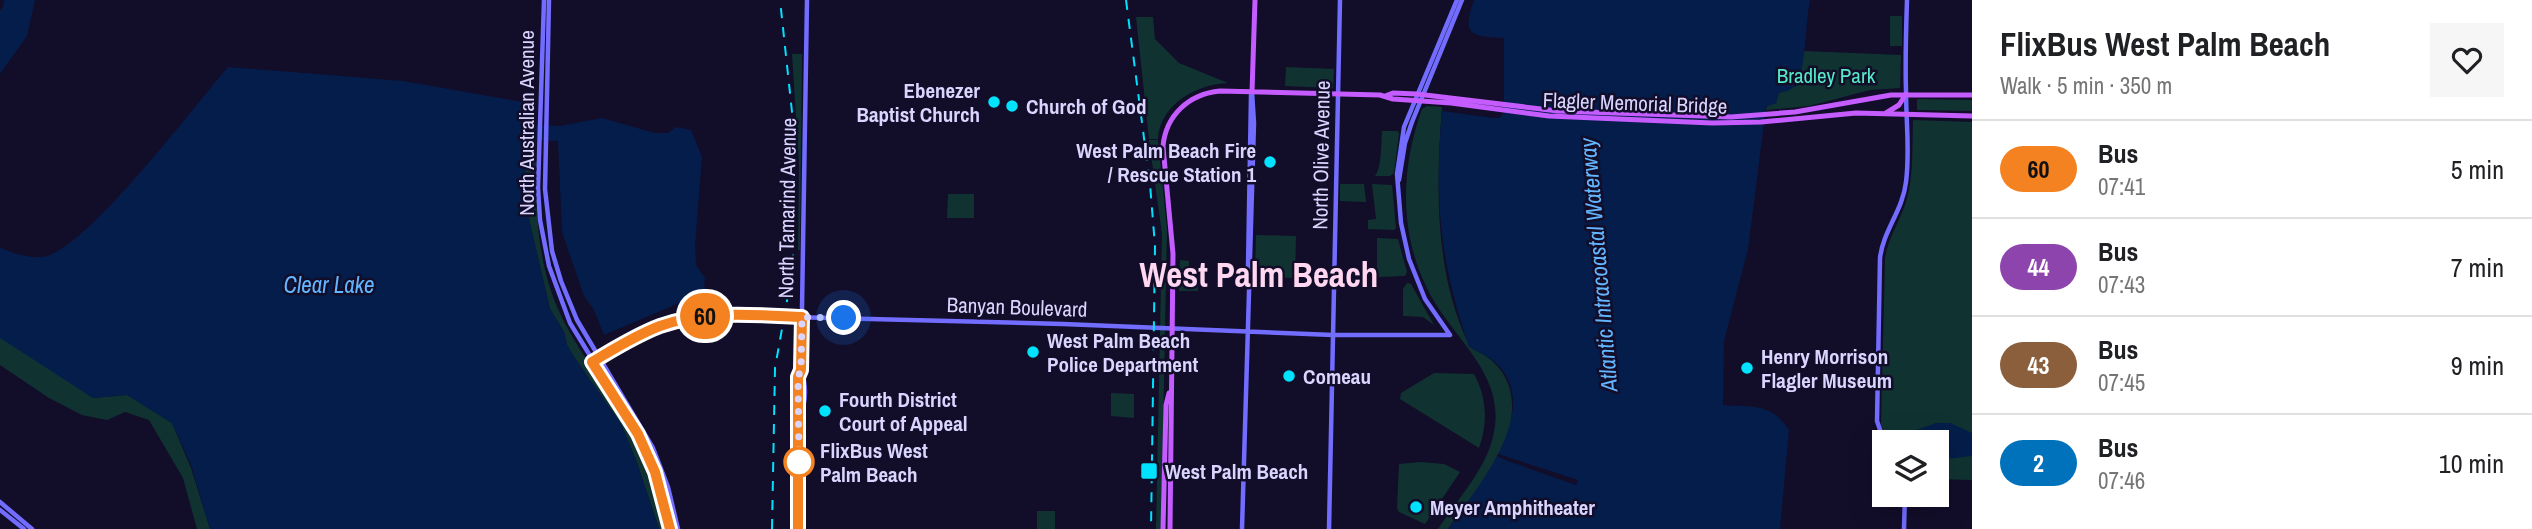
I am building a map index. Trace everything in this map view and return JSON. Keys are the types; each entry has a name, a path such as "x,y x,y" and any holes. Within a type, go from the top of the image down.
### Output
{"main road":[{"path":"1252,92 1255,0"},
{"name":"Flagler Memorial Bridge","path":"1171,328 1173,242 1163,150 1167,127 1180,109 1196,97 1214,92 1385,96 1393,99 1419,97 1552,117 1724,123 1772,118"},
{"path":"1772,118 1858,100 1906,94 1972,95"},
{"path":"1883,114 1899,106 1906,94"},
{"path":"1856,113 1854,106 1858,100"},
{"path":"1819,108 1826,115"},
{"path":"1772,118 1856,113 1972,116"},
{"path":"1170,529 1171,328"},
{"path":"1163,529 1166,405 1170,390"}],"street":[{"name":"North Australian Avenue","path":"544,0 545,187 549,236 556,267 572,309 653,448 668,487 678,529"},
{"name":"North Australian Avenue","path":"549,0 543,123 539,145 538,188 542,235 553,282 570,323 630,420 655,472 670,529"},
{"name":"North Tamarind Avenue","path":"800,414 804,405 801,370 807,0"},
{"name":"North Olive Avenue","path":"1329,529 1340,0"},
{"path":"1419,97 1460,0"},
{"path":"1880,430 1877,421 1880,258 1905,191 1909,114 1906,94 1906,0"},
{"path":"1242,529 1254,123 1252,92"},
{"name":"Banyan Boulevard","path":"592,362 646,332 695,317 730,315 1334,335 1450,335 1426,299 1409,259 1401,223 1397,174 1400,143 1419,97"},
{"path":"538,188 545,187"},
{"path":"798,529 798,380 801,370"},
{"path":"798,380 804,393"},
{"path":"645,451 653,448"},
{"path":"0,502 32,529"},
{"path":"1904,529 1905,507"},
{"path":"0,510 24,529"}],"green space":[{"path":"1890,16 1902,16 1902,46 1890,46"},
{"path":"1136,17 1153,17 1155,39 1179,63 1228,83 1204,87 1182,98 1165,116 1158,139 1149,139"},
{"name":"Bradley Park","path":"1803,51 1901,55 1900,88 1870,90 1809,106 1766,110 1767,106 1776,103 1779,93 1796,86"},
{"path":"792,54 802,54 800,250 799,164"},
{"path":"1286,67 1334,69 1333,88 1285,86"},
{"path":"1917,99 1972,100 1972,111 1917,110"},
{"path":"1427,106 1442,107 1440,227 1443,257 1457,315 1469,345 1497,365 1506,378 1512,401 1510,426 1498,458 1448,529 1438,529 1471,483 1485,458 1494,432 1496,414 1488,381 1426,286 1410,237 1406,211 1409,160 1422,109"},
{"path":"1913,120 1972,122 1972,480 1949,479 1949,430 1883,430 1881,425 1885,258 1909,192"},
{"path":"1382,131 1398,131 1399,134 1394,173 1390,176 1375,176 1380,161"},
{"path":"533,137 536,140 538,226 550,289 572,336 629,428 652,484 665,529 659,529 621,424 576,360 550,309 528,215 526,140"},
{"path":"1149,140 1158,140 1167,229 1161,529 1156,529 1162,234"},
{"path":"1340,184 1364,184 1366,202 1340,201"},
{"path":"1372,184 1392,185 1394,230 1368,229 1368,220 1376,219"},
{"path":"948,194 974,194 974,218 947,218"},
{"path":"1256,235 1296,236 1295,278 1255,277"},
{"path":"1377,238 1398,239 1407,272 1405,276 1377,277"},
{"path":"1180,260 1189,261 1189,271 1197,271 1198,291 1179,291"},
{"path":"1407,283 1411,284 1434,325 1423,317 1403,316 1403,289"},
{"path":"0,335 93,398 127,395 172,423 191,468 210,529 197,529 183,478 149,420 125,412 107,420 82,415 49,398 0,365"},
{"path":"1434,373 1474,374 1482,392 1485,411 1479,448 1400,399 1401,393"},
{"path":"1111,393 1134,394 1134,418 1111,416"},
{"path":"1399,464 1444,464 1460,472 1425,524 1399,512 1397,508"},
{"path":"1037,511 1055,511 1055,529 1037,529"}],"water":[{"path":"4,0 35,0 27,36 0,74 0,11"},
{"name":"Atlantic Intracoastal Waterway","path":"1474,0 1810,0 1798,82 1790,90 1779,93 1776,103 1766,107 1748,249 1724,341 1723,405 1761,408 1776,415 1789,430 1780,529 1448,529 1488,472 1500,449 1509,427 1513,404 1509,383 1497,364 1469,347 1451,286 1439,203 1442,111 1493,118 1499,118 1504,113 1504,38 1472,32 1469,21"},
{"name":"Clear Lake","path":"228,67 403,81 523,102 532,125 560,126 602,118 655,133 668,133 676,127 691,130 702,157 695,245 696,265 705,278 707,300 698,295 604,335 594,310 584,296 562,232 558,141 536,140 533,137 526,140 528,215 550,309 576,360 621,424 659,529 210,529 191,465 172,423 127,395 93,398 0,338 0,247 20,255 41,257 60,250 83,232 138,175"},
{"path":"1936,423 1950,423 1972,433 1972,456 1949,459 1949,430 1916,430"}],"pier":[{"path":"1498,454 1578,480 1576,485 1508,461 1497,456"}],"railway":[{"path":"772,529 775,368 793,267 792,112 780,0"},
{"path":"1126,0 1150,184 1155,246 1151,529"}],"bus line":[{"name":"60","path":"670,529 655,472 638,434 592,362 659,327 695,317 716,315 802,317 801,370 798,377 798,529"}],"place":[{"name":"Ebenezer Baptist Church","path":"994,102"},
{"name":"Church of God","path":"1012,106"},
{"name":"West Palm Beach Fire / Rescue Station 1","path":"1270,162"},
{"name":"West Palm Beach Police Department","path":"1033,352"},
{"name":"Henry Morrison Flagler Museum","path":"1747,368"},
{"name":"Comeau","path":"1289,376"},
{"name":"Fourth District Court of Appeal","path":"825,411"},
{"name":"FlixBus West Palm Beach","path":"799,462"},
{"name":"West Palm Beach","path":"1149,471"},
{"name":"Meyer Amphitheater","path":"1416,507"}],"district":[{"name":"West Palm Beach","path":"1259,274"}],"route":[{"path":"799,462 798,377 801,370 802,317 844,318"}]}
